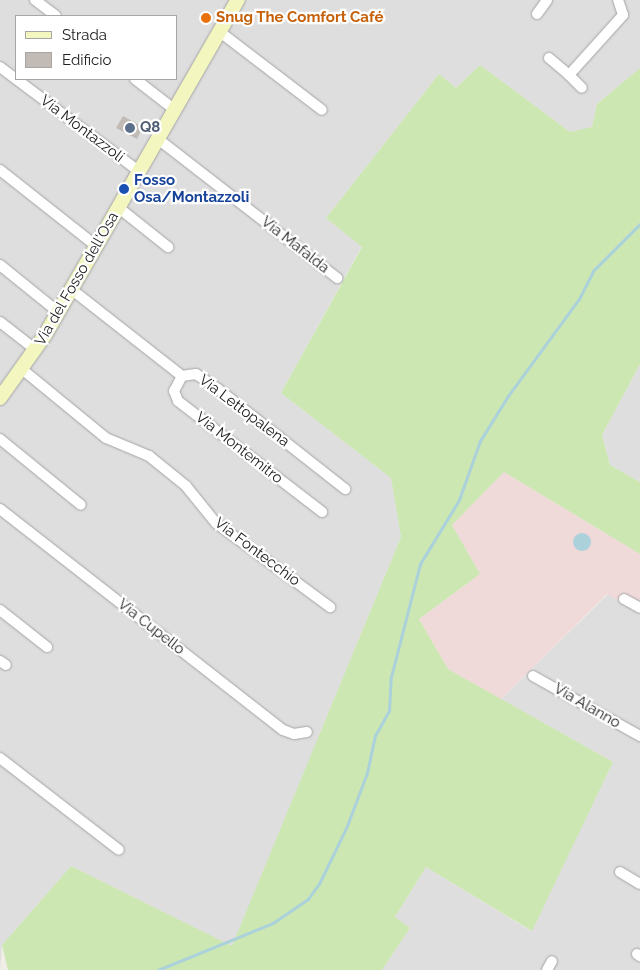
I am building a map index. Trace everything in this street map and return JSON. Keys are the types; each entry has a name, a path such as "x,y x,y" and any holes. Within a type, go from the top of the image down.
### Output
{"street":[{"path":"35,0 55,15"},
{"name":"Via del Fosso dell'Osa","path":"0,398 23,370 36,350 238,0"},
{"path":"537,14 547,0"},
{"path":"568,76 623,16 618,0"},
{"path":"220,32 322,110"},
{"path":"549,58 582,88"},
{"name":"Via Montazzoli","path":"0,67 15,78"},
{"name":"Via Montazzoli","path":"17,80 140,172"},
{"path":"136,80 175,110"},
{"name":"Via Mafalda","path":"158,139 337,278"},
{"path":"0,170 95,245"},
{"path":"118,208 168,247"},
{"path":"0,265 58,312"},
{"name":"Via Lettopalena","path":"71,290 182,376 193,373 210,384 345,489"},
{"path":"0,322 36,350"},
{"name":"Via Fontecchio","path":"23,370 106,438 149,456 186,486 216,523 330,607"},
{"name":"Via Montemitro","path":"182,376 174,391 178,401 322,512"},
{"path":"0,439 81,505"},
{"name":"Via Cupello","path":"0,509 283,730 291,734 307,732"},
{"path":"624,599 640,608"},
{"path":"0,610 47,647"},
{"name":"Via Alanno","path":"533,676 640,736"},
{"path":"0,758 119,850"},
{"path":"620,872 640,884"}],"shaded area":[{"path":"0,0 640,0 640,68 597,104 592,128 570,132 480,65 456,88 439,74 326,218 362,246 281,393 391,478 401,537 232,947 71,866 2,945 0,970"},
{"path":"640,364 640,482 610,465 602,435"},
{"path":"504,472 640,554 640,603 622,602 607,594 501,699 448,669 419,619 480,574 452,525"},
{"path":"608,594 640,613 640,970 382,970 409,929 395,917 426,867 531,931 613,762 501,699"}],"green space":[{"path":"480,65 570,132 592,127 597,104 640,68 640,364 602,435 610,465 640,482 640,554 504,472 452,525 480,574 419,619 448,669 613,762 532,931 426,867 395,917 410,928 382,970 8,970 2,945 71,866 232,946 401,537 391,478 281,393 362,247 326,218 439,74 456,88"}],"water":[{"path":"582,533 588,536 591,542 588,548 582,551 576,548 573,542 576,536"}],"building":[{"name":"Q8","path":"123,116 143,127 137,139 116,128"}],"waterway":[{"path":"158,970 273,923 308,899 319,884 347,826 367,773 375,736 389,711 391,677 420,564 459,500 480,441 508,396 579,299 593,271 640,224"}],"place":[{"name":"Snug The Comfort Café","path":"206,18"},
{"name":"Q8","path":"130,128"},
{"name":"Fosso Osa/Montazzoli","path":"124,189"}]}
